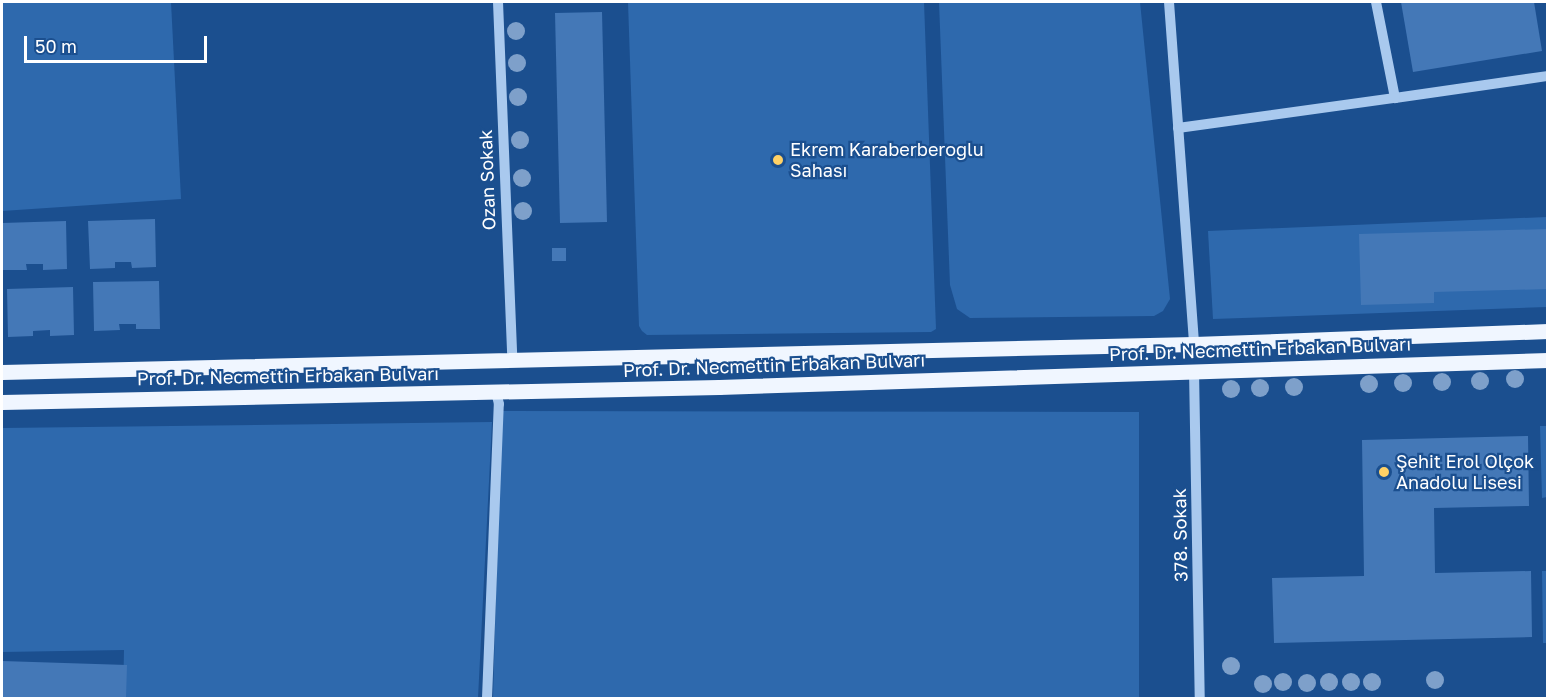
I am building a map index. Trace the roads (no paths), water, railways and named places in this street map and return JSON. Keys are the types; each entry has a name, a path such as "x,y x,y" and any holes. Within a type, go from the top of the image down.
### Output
{"main road":[{"name":"Prof. Dr. Necmettin Erbakan Bulvarı","path":"2,372 512,358 1194,344 1548,331"},
{"name":"Prof. Dr. Necmettin Erbakan Bulvarı","path":"2,402 496,392 1548,360"}],"street":[{"name":"Ozan Sokak","path":"498,2 512,358"},
{"path":"1169,2 1194,344"},
{"path":"1376,2 1395,98"},
{"path":"1178,128 1548,76"},
{"name":"378. Sokak","path":"1194,370 1200,699"},
{"path":"487,699 499,404 496,392"}],"place":[{"name":"Ekrem Karaberberoğlu Sahası","path":"778,160"},
{"name":"Şehit Erol Olçok Anadolu Lisesi","path":"1384,472"}]}
